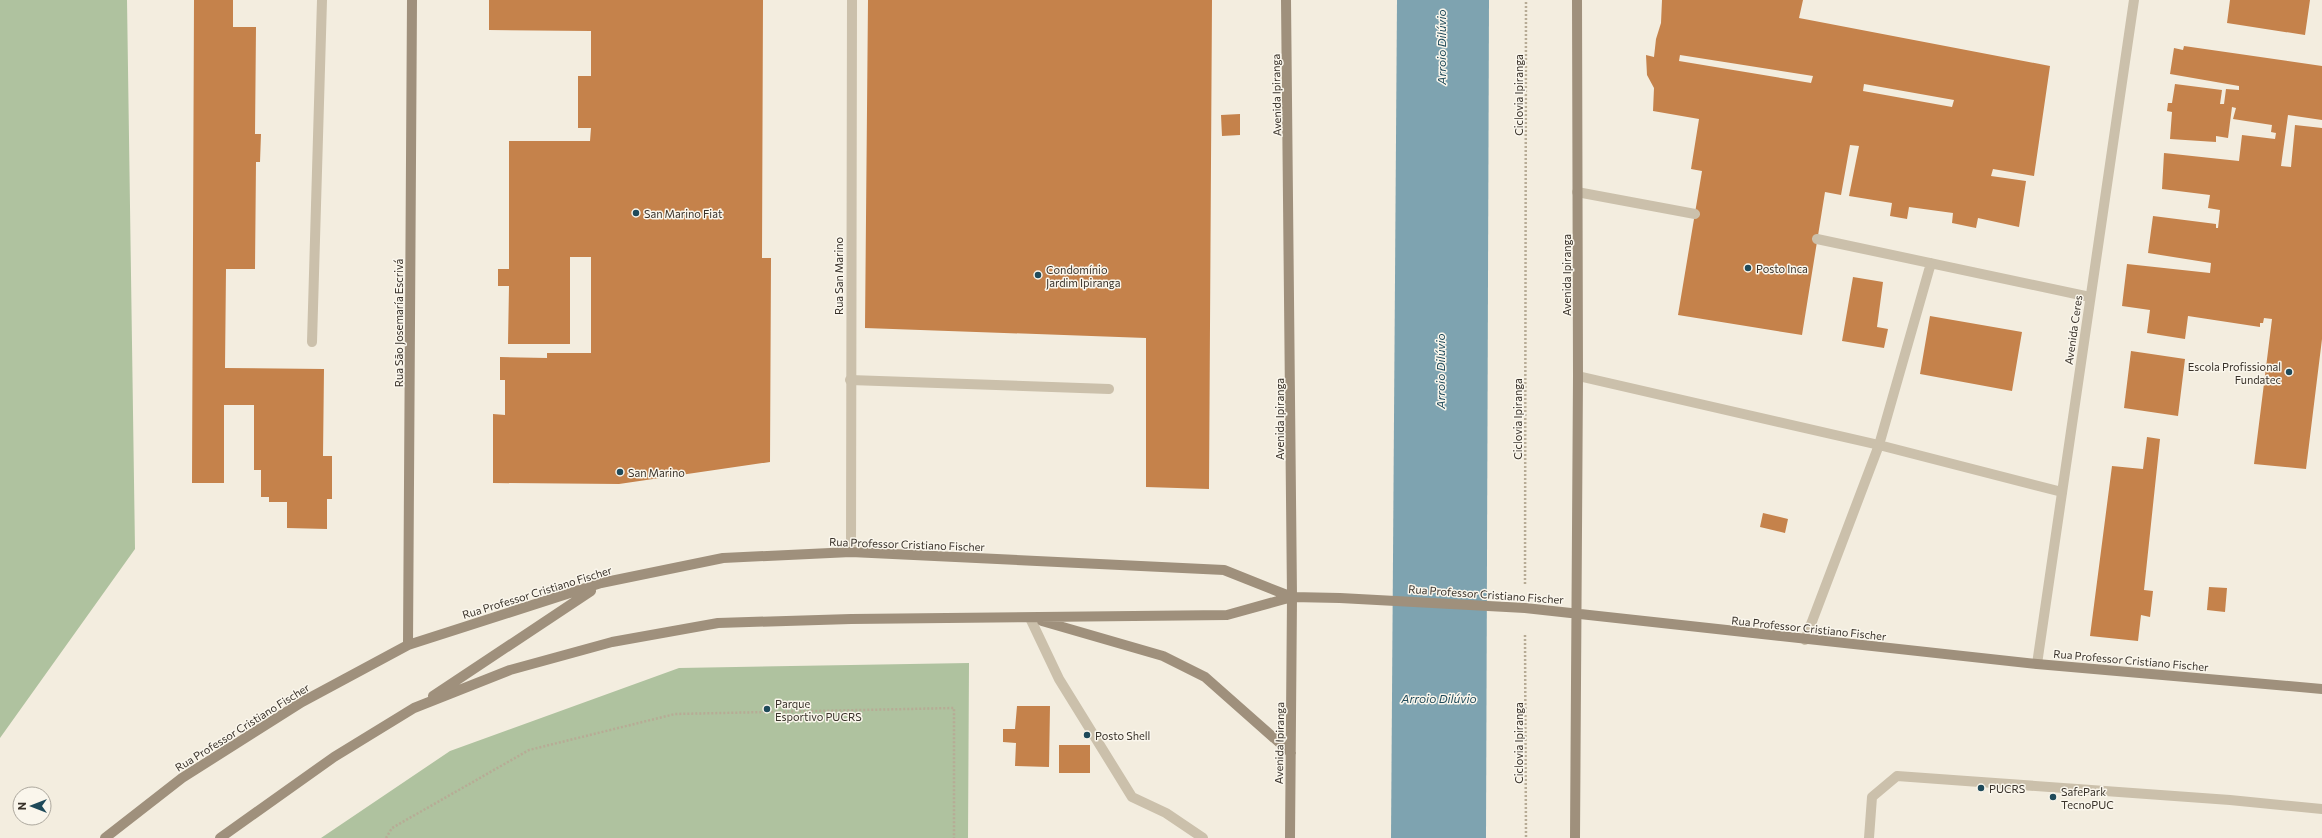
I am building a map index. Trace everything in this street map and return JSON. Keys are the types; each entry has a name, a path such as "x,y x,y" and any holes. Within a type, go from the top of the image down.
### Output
{"main road":[{"name":"Rua São Josemaría Escrivá","path":"408,645 412,0"},
{"name":"Avenida Ipiranga","path":"1286,0 1292,597 1290,838"},
{"name":"Avenida Ipiranga","path":"1575,838 1578,376 1577,0"},
{"name":"Rua Professor Cristiano Fischer","path":"105,838 182,778 302,702 408,645 601,583 723,558 851,552 1224,570 1292,597"},
{"path":"414,708 601,583"},
{"name":"Rua Professor Cristiano Fischer","path":"220,838 334,757 414,708 510,670 612,642 718,623 1227,615 1292,597 1340,598 1525,608 1805,640 2037,664 2322,689"},
{"path":"1030,618 1163,656 1205,677 1291,753"}],"street":[{"path":"312,342 322,0"},
{"name":"Rua San Marino","path":"851,552 850,380 852,0"},
{"name":"Avenida Ceres","path":"2037,664 2134,0"},
{"path":"1577,192 1695,214"},
{"path":"1817,239 2090,297"},
{"path":"1805,640 1879,445 1932,263"},
{"path":"1578,376 1879,445 2062,492"},
{"path":"850,380 1109,389"},
{"path":"1030,618 1059,679 1132,797 1166,813 1203,838"},
{"path":"1869,838 1872,797 1896,776 1964,779 2045,788 2230,800 2322,809"}],"path":[{"name":"Ciclovia Ipiranga","path":"1526,0 1526,838"},
{"path":"386,838 392,828 529,750 675,714 954,708 954,838"}],"green space":[{"path":"0,0 127,0 135,549 0,738"},
{"name":"Parque Esportivo PUCRS","path":"969,663 968,838 321,838 450,751 679,668"}],"water":[{"name":"Arroio Dilúvio","path":"1397,0 1489,0 1486,838 1391,838"}],"building":[{"path":"194,0 233,0 233,27 256,27 255,134 261,134 260,162 256,162 255,269 226,269 225,368 324,369 323,456 332,456 332,499 327,499 327,529 287,528 287,502 269,502 269,497 261,497 261,470 254,470 254,405 224,405 224,483 192,483"},
{"name":"San Marino Fiat","path":"489,0 763,0 762,258 771,258 770,462 619,484 493,483 493,414 505,415 505,380 500,380 500,357 547,358 547,353 591,353 591,257 570,257 570,344 508,344 509,286 498,286 498,269 509,269 509,141 590,141 591,128 578,128 578,76 591,76 591,31 489,30"},
{"name":"Condomínio Jardim Ipiranga","path":"868,0 1212,0 1209,489 1146,487 1146,338 865,328"},
{"path":"1662,0 1803,0 1799,18 2050,66 2034,176 1993,169 1991,176 2026,181 2019,227 1978,218 1976,228 1952,223 1953,213 1909,207 1907,219 1890,216 1892,203 1849,196 1859,146 1850,145 1841,195 1825,192 1802,335 1678,315 1702,171 1691,169 1699,119 1653,111 1654,88 1647,75 1646,55 1654,57 1656,39 1661,23","holes":["1680,55 1813,76 1811,83 1679,61","1864,84 1954,100 1952,107 1863,91"]},
{"path":"2230,0 2310,0 2305,35 2227,23"},
{"path":"2184,46 2322,66 2322,120 2288,115 2281,166 2291,167 2295,125 2322,128 2322,339 2306,469 2254,464 2272,319 2264,318 2263,323 2260,323 2260,327 2188,316 2185,339 2147,333 2150,310 2122,306 2127,264 2210,273 2211,263 2148,253 2153,216 2216,224 2216,228 2218,228 2220,210 2208,208 2210,195 2162,189 2164,153 2239,161 2242,135 2275,139 2276,133 2271,132 2272,125 2233,119 2236,108 2232,107 2228,138 2216,136 2216,142 2170,139 2172,112 2167,111 2168,103 2172,103 2175,84 2222,90 2220,104 2224,104 2226,89 2239,90 2239,86 2170,74 2174,48 2183,50"},
{"path":"1240,114 1240,135 1222,136 1221,115"},
{"path":"1853,277 1883,282 1877,327 1888,329 1884,348 1842,341"},
{"path":"1930,316 2022,332 2012,391 1920,374"},
{"path":"2131,351 2185,359 2178,416 2124,408"},
{"path":"2147,437 2160,439 2144,590 2153,591 2150,617 2141,615 2138,641 2090,636 2112,466 2143,469"},
{"path":"1763,513 1788,519 1785,533 1760,527"},
{"path":"2209,587 2227,588 2225,612 2207,610"},
{"path":"1017,706 1050,706 1049,767 1015,766 1016,743 1003,742 1003,729 1015,729"},
{"path":"1059,745 1090,745 1090,773 1059,773"}],"place":[{"name":"San Marino Fiat","path":"636,213"},
{"name":"Posto Inca","path":"1748,268"},
{"name":"Condomínio Jardim Ipiranga","path":"1038,275"},
{"name":"Escola Profissional Fundatec","path":"2289,372"},
{"name":"San Marino","path":"620,472"},
{"name":"Parque Esportivo PUCRS","path":"767,709"},
{"name":"Posto Shell","path":"1087,735"},
{"name":"PUCRS","path":"1981,788"},
{"name":"SafePark TecnoPUC","path":"2053,797"}]}
